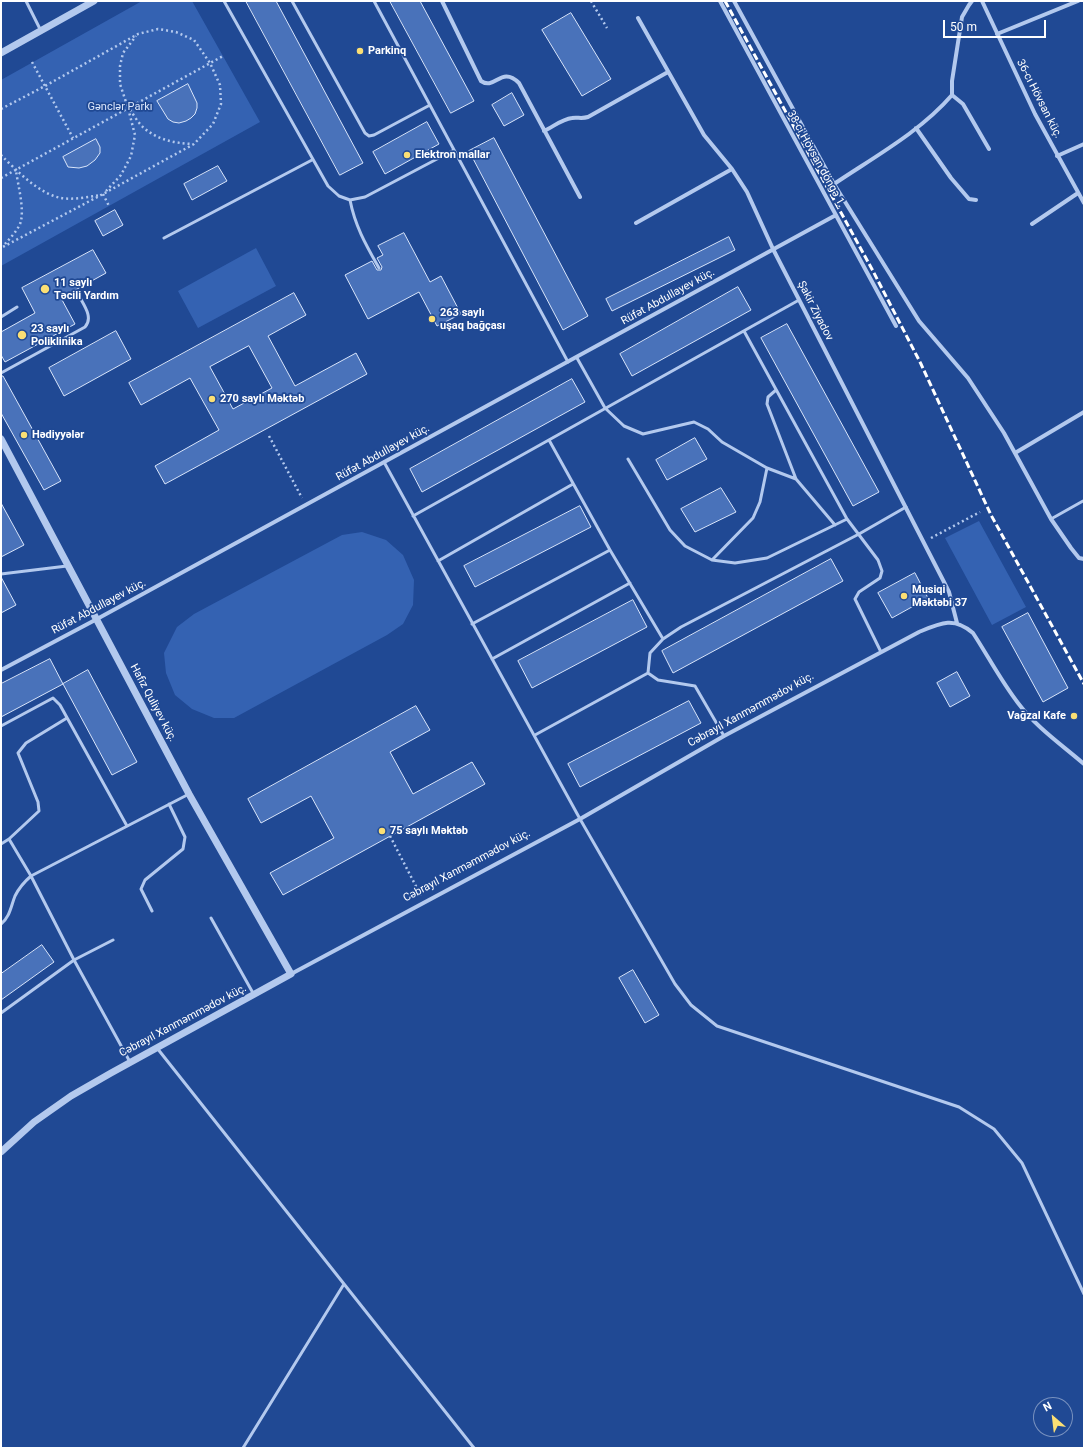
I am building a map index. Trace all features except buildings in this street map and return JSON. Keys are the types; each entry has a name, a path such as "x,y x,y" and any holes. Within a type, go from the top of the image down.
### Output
{"street":[{"path":"1,53 94,1"},
{"path":"443,1 481,81 484,83 490,83 507,75 513,77 519,82 580,197"},
{"name":"38-ci Hövsan döngə 1.","path":"720,1 896,326"},
{"path":"734,1 834,184 919,321 968,378 1004,433 1051,519 1079,558 1084,559"},
{"path":"834,184 904,138 940,109 952,95 952,81 962,17 972,1"},
{"name":"36-cı Hövsan küç.","path":"982,1 1035,114 1084,203"},
{"path":"997,34 1078,1"},
{"name":"Şakir Ziyadov","path":"638,18 704,135 732,169 747,192 773,249 949,592 957,623"},
{"path":"544,131 573,117 580,119 588,117 668,72"},
{"path":"952,95 963,104 989,149"},
{"path":"916,128 951,178 969,199 976,200"},
{"path":"1057,156 1084,144"},
{"path":"636,223 732,169"},
{"path":"1032,224 1078,193"},
{"name":"Rüfət Abdullayev küç.","path":"1,670 577,358 836,215"},
{"path":"1015,453 1084,412"},
{"name":"Hafiz Quliyev küç.","path":"1,439 189,794 291,974"},
{"path":"957,623 966,627 973,633 1018,704 1036,723 1084,764"},
{"name":"Cəbrayıl Xanməmmədov küç.","path":"1,1152 40,1118 71,1096 130,1062 580,819 724,736 881,652 919,632 936,625 957,623"}],"lane":[{"path":"26,1 42,30"},
{"path":"224,1 312,160 328,186 339,196 350,200 365,197 454,150"},
{"path":"292,1 365,133 369,136 374,136 430,105"},
{"path":"374,1 568,362"},
{"path":"164,238 312,160"},
{"path":"350,200 353,217 379,268"},
{"path":"1,373 86,327 89,318 78,294"},
{"path":"413,516 799,300"},
{"path":"1,317 17,307"},
{"path":"744,331 847,519 878,560 882,571 880,578 859,592 855,599 881,652"},
{"path":"577,358 605,408 624,426 643,434 694,422 708,429 722,442 767,468 796,479"},
{"path":"776,390 768,397 767,404 796,479 835,525"},
{"path":"549,440 610,550 663,639"},
{"path":"628,459 670,530 685,546 712,560 735,563 767,558 847,519"},
{"path":"384,462 580,819 675,984 691,1005 717,1026 959,1107 994,1130 1022,1162 1084,1294"},
{"path":"712,560 753,518 760,502 767,468"},
{"path":"438,560 573,484"},
{"path":"1051,519 1083,501"},
{"path":"648,673 650,653 663,639 681,627 858,534 906,507"},
{"path":"472,624 610,550"},
{"path":"1,574 69,566"},
{"path":"492,659 630,583"},
{"path":"535,735 648,673"},
{"path":"648,673 658,680 695,686 724,736"},
{"path":"1,726 53,698 60,705 127,826"},
{"path":"1,844 9,839 39,811 38,802 18,753 26,743 67,718"},
{"path":"1,924 5,921 15,896 22,884 31,876 189,794"},
{"path":"152,911 141,889 145,880 183,849 185,837 169,804"},
{"path":"9,839 31,876 74,960 130,1062"},
{"path":"211,918 254,995"},
{"path":"1,1013 74,960 113,940"},
{"path":"157,1048 474,1448"},
{"path":"244,1448 344,1284"}],"path":[{"path":"591,1 607,28"},
{"path":"1,109 138,34 158,29 176,32 194,40 210,63 220,85 221,104 213,124 194,144 104,194 1,248"},
{"path":"1,155 16,170 41,190 60,198 72,199 104,194 121,175 131,156 135,135 120,84 120,66 123,53 138,34"},
{"path":"1,178 223,56"},
{"path":"32,62 73,138"},
{"path":"128,108 143,127 160,138 176,143 194,144"},
{"path":"4,246 21,221 21,208 16,170"},
{"path":"104,194 109,206"},
{"path":"269,436 306,505"},
{"path":"924,542 980,512"},
{"path":"390,836 424,902"}],"green space":[{"name":"Gənclər Parkı","path":"142,1 192,1 260,122 1,266 1,80"},
{"path":"256,248 276,286 198,328 178,291"},
{"path":"979,521 1026,607 992,625 945,538"},
{"path":"362,532 386,540 403,555 414,580 413,605 403,624 387,635 234,718 214,718 192,709 175,695 166,673 164,653 177,627 194,614 342,535"}],"railway":[{"path":"725,1 873,271 921,364 991,515 1084,684"}],"place":[{"name":"Parkinq","path":"360,51"},
{"name":"Elektron mallar","path":"407,155"},
{"name":"11 saylı Təcili Yardım","path":"45,289"},
{"name":"263 saylı uşaq bağçası","path":"432,319"},
{"name":"23 saylı Poliklinika","path":"22,335"},
{"name":"270 saylı Məktəb","path":"212,399"},
{"name":"Hədiyyələr","path":"24,435"},
{"name":"Musiqi Məktəbi 37","path":"904,596"},
{"name":"Vağzal Kafe","path":"1074,716"},
{"name":"75 saylı Məktəb","path":"382,831"}]}
